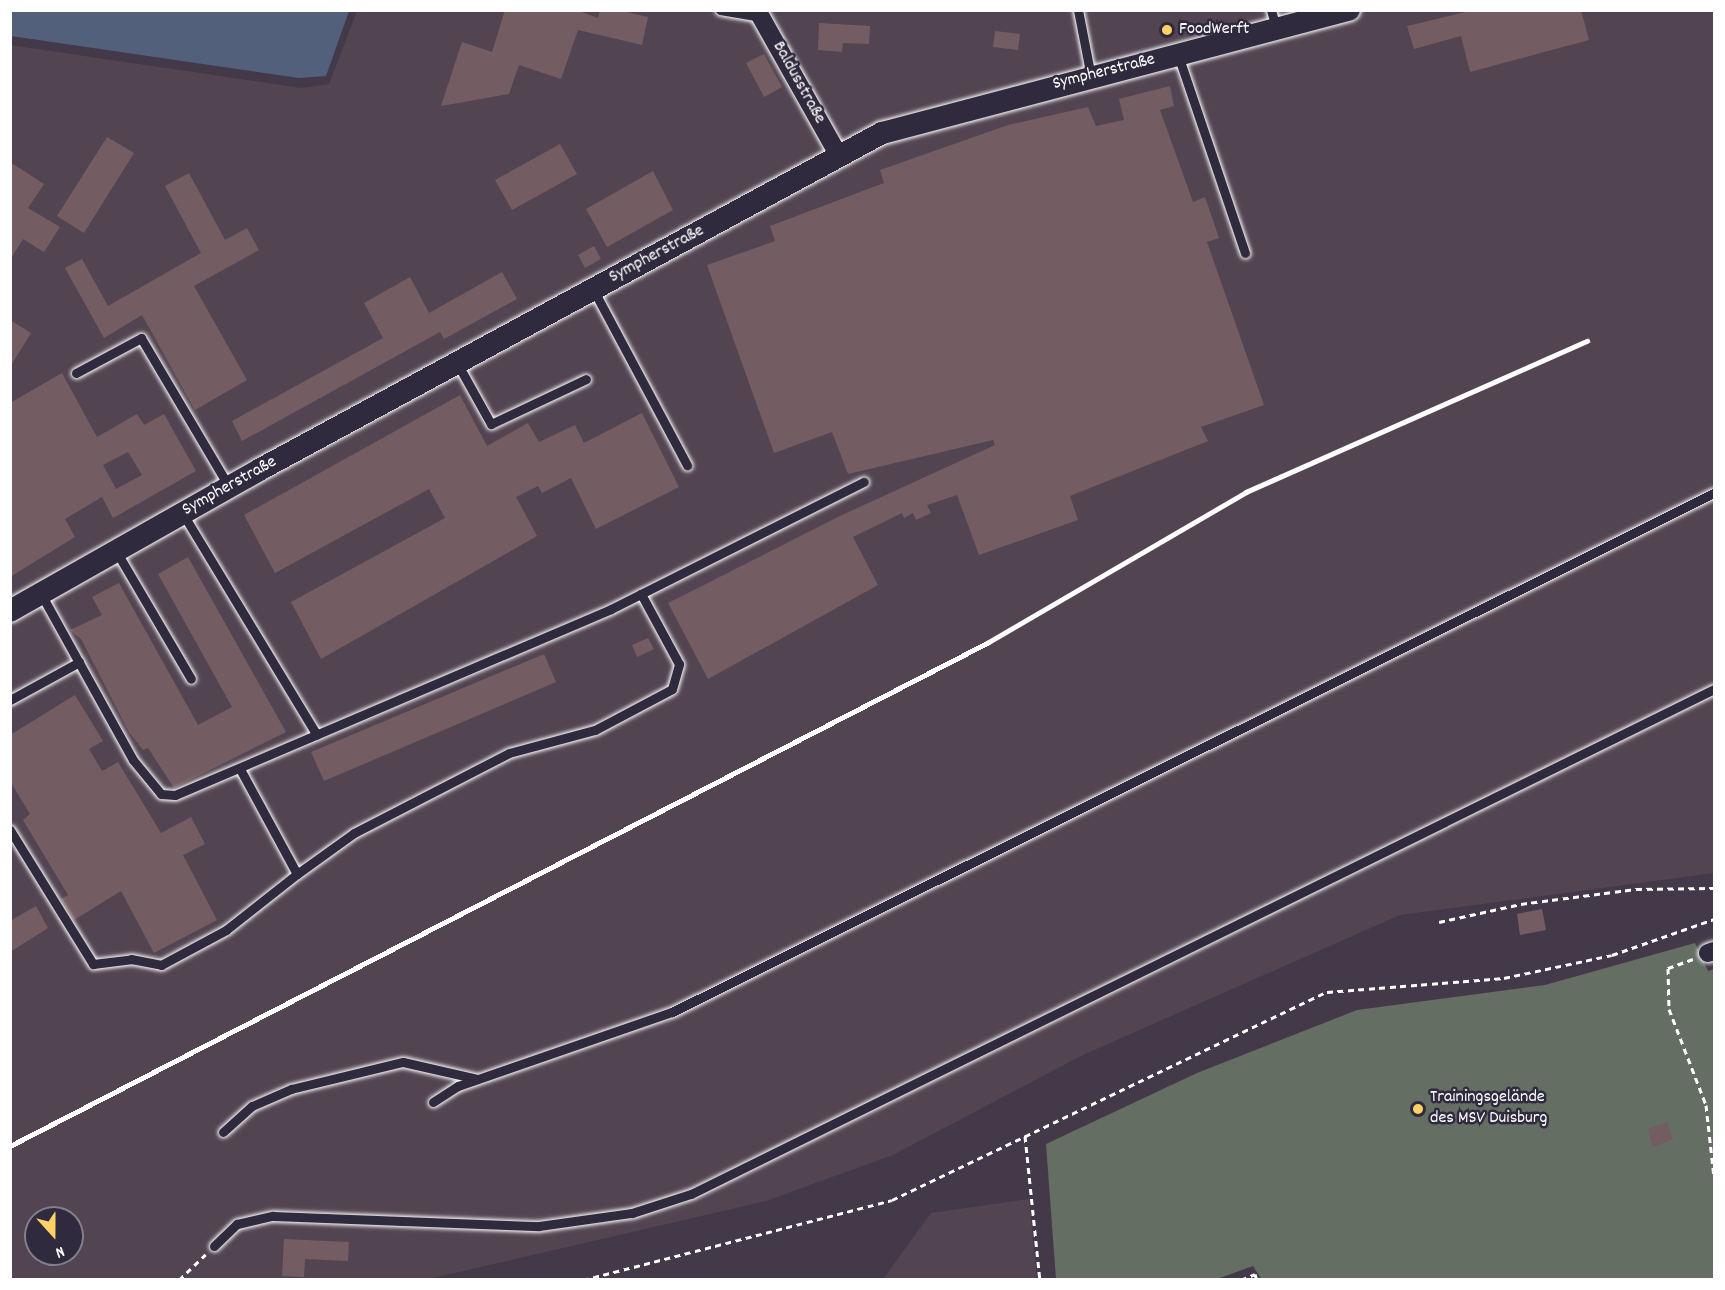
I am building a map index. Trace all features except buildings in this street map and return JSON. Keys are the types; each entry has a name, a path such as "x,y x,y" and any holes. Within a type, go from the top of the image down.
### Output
{"street":[{"name":"Sympherstraße","path":"10,611 229,487 839,156 924,119 1178,55 1274,20 1349,10"},
{"name":"Baldusstraße","path":"759,14 839,156"}],"lane":[{"path":"720,10 759,14"},
{"path":"1078,10 1091,77"},
{"path":"1178,55 1245,253"},
{"path":"593,289 687,465"},
{"path":"76,374 141,338 229,487"},
{"path":"457,363 491,424 586,379"},
{"path":"40,594 133,760 161,794 175,795 240,769 642,594 864,482"},
{"path":"433,1102 477,1079 672,1012 1714,494"},
{"path":"183,513 317,735"},
{"path":"116,551 191,679"},
{"path":"10,830 93,964 130,959 161,965 226,930 354,833 509,753 595,730 672,689 679,664 642,594"},
{"path":"10,700 79,662"},
{"path":"214,1246 237,1224 273,1216 539,1226 632,1213 692,1194 1714,689"},
{"path":"240,769 297,874"},
{"path":"223,1132 252,1106 291,1089 403,1062 477,1079"}],"path":[{"path":"1439,922 1521,904 1636,889 1714,888"},
{"path":"583,1280 892,1200 1327,992 1504,978 1612,955 1714,919"},
{"path":"1711,952 1668,968 1669,1009 1706,1105 1714,1178"},
{"path":"1024,1136 1040,1280"},
{"path":"179,1280 214,1246"},
{"path":"1241,1280 1255,1274 1257,1280"}],"shaded area":[{"path":"357,11 1714,11 1714,873 1400,915 1083,1055 893,1155 766,1201 429,1279 11,1279 10,45 301,88 329,84"},
{"path":"1029,1199 1037,1279 883,1279 931,1213"}],"green space":[{"name":"Trainingsgelände des MSV Duisburg","path":"1695,943 1708,971 1714,969 1714,1279 1262,1280 1253,1266 1217,1279 1056,1279 1046,1144 1197,1073 1357,1010 1545,985"}],"water":[{"path":"11,10 349,11 326,76 299,78 11,36"}],"railway":[{"path":"10,1146 987,643 1246,492 1587,341"}],"place":[{"name":"FoodWerft","path":"1167,30"},
{"name":"Trainingsgelände des MSV Duisburg","path":"1418,1109"}]}
